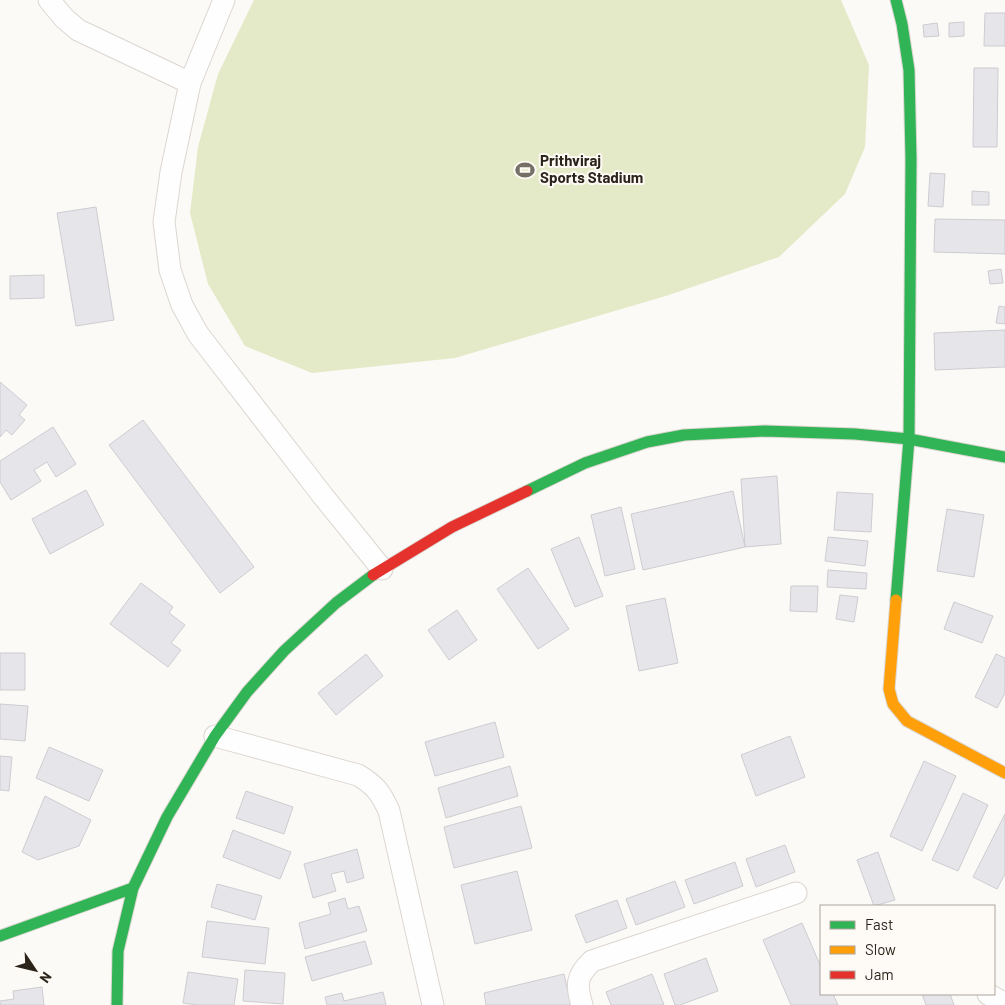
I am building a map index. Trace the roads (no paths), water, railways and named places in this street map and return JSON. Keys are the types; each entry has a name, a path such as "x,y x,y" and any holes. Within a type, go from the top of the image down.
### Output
{"street":[{"path":"49,0 64,18 78,30 190,83"},
{"path":"224,0 190,83 171,172 164,222 170,270 182,305 198,334 322,496 382,568"},
{"path":"896,0 902,24 909,70 911,169 909,439 889,689 893,704 907,721 1005,774"},
{"path":"118,1005 118,951 133,888 167,817 215,736 247,692 284,650 336,603 382,568 452,527 577,468 647,442 684,435 766,431 909,439 1005,457"},
{"path":"215,736 358,775 371,783 382,794 389,810 433,1005"},
{"path":"0,936 133,888"},
{"path":"582,1005 578,990 578,980 584,968 592,961 796,892"},
{"path":"989,995 1005,1004"}],"place":[{"name":"Prithviraj Sports Stadium","path":"525,170"}]}
